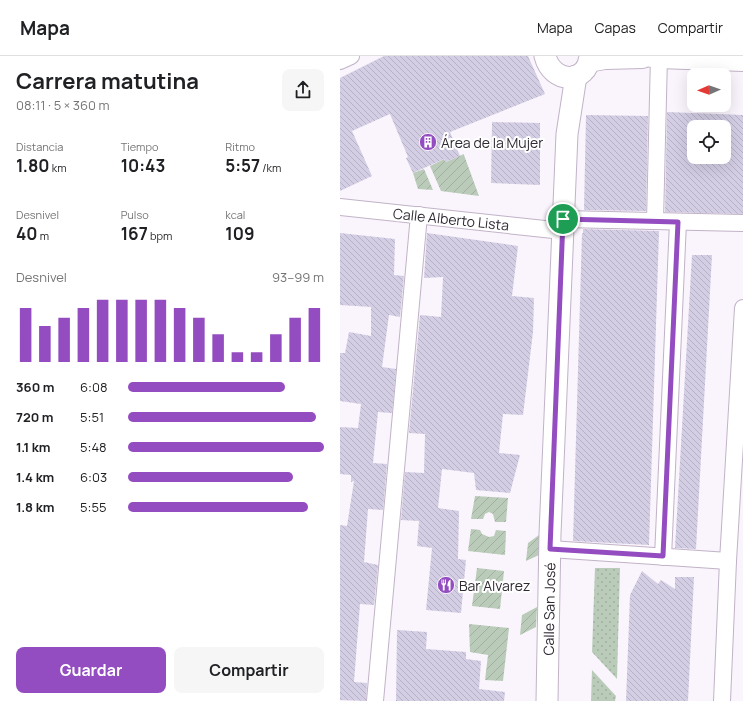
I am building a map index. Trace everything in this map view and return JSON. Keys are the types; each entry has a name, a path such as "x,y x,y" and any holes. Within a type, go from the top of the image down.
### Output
{"main road":[{"path":"545,56 550,70 578,68"},
{"name":"Calle San José","path":"547,701 550,549 567,134 563,92 578,68"}],"street":[{"path":"340,61 351,56"},
{"path":"632,56 743,63"},
{"path":"578,68 605,61 657,58"},
{"path":"656,221 657,58"},
{"name":"Calle Alberto Lista","path":"340,207 419,215 563,225 656,221 743,223"},
{"path":"375,701 419,215"},
{"path":"663,556 678,222"},
{"path":"722,701 728,561 743,308"},
{"path":"550,549 728,561"}],"green space":[{"path":"464,154 479,196 441,191 430,166 444,159 446,162"},
{"path":"424,169 433,190 418,189 413,173"},
{"path":"475,496 508,498 506,522 495,522 493,514 489,512 485,514 483,519 471,519"},
{"path":"471,529 480,530 482,534 489,537 494,536 496,530 506,531 505,555 468,551"},
{"path":"539,535 539,555 526,561 528,543"},
{"path":"477,568 504,571 500,609 472,606"},
{"path":"595,568 620,568 617,679 592,652"},
{"path":"537,607 536,627 520,635 522,615"},
{"path":"469,624 509,628 503,681 485,680 488,655 470,652"},
{"path":"592,670 616,696 615,701 591,701"}],"building":[{"path":"384,56 528,56 545,94 450,132 460,156 446,162 444,159 413,173 390,114 352,131 372,176 340,191 340,78"},
{"path":"667,112 743,115 743,214 665,212"},
{"path":"586,115 648,116 646,211 584,210"},
{"path":"492,122 540,123 540,185 491,183"},
{"path":"583,229 659,231 649,545 573,541"},
{"path":"340,233 395,239 394,275 404,276 400,317 389,315 382,367 396,369 392,413 378,412 373,463 387,464 383,510 368,509 364,562 378,565 374,605 360,604 354,682 367,683 366,701 340,700 340,525 347,526 354,481 351,482 351,475 340,474 340,427 358,428 361,404 340,401 340,353 345,353 349,332 371,336 371,307 340,305"},
{"path":"427,233 518,246 512,296 534,298 533,332 523,415 503,414 499,453 520,455 510,493 476,490 474,473 442,469 438,508 459,511 458,559 466,560 461,613 426,610 432,548 417,546 419,521 401,520 405,472 424,473 425,434 409,433 420,315 441,317 443,277 424,278"},
{"path":"692,255 712,255 696,549 675,548"},
{"path":"642,571 658,584 661,580 675,589 675,577 694,577 688,701 626,701 630,595"},
{"path":"397,630 427,632 426,649 466,652 466,659 481,661 479,689 505,692 504,701 396,701"}],"place":[{"name":"Área de la Mujer","path":"428,142"},
{"name":"Bar Alvarez","path":"446,585"}],"route":[{"path":"563,219 678,222 663,556 550,549 563,219"}]}
